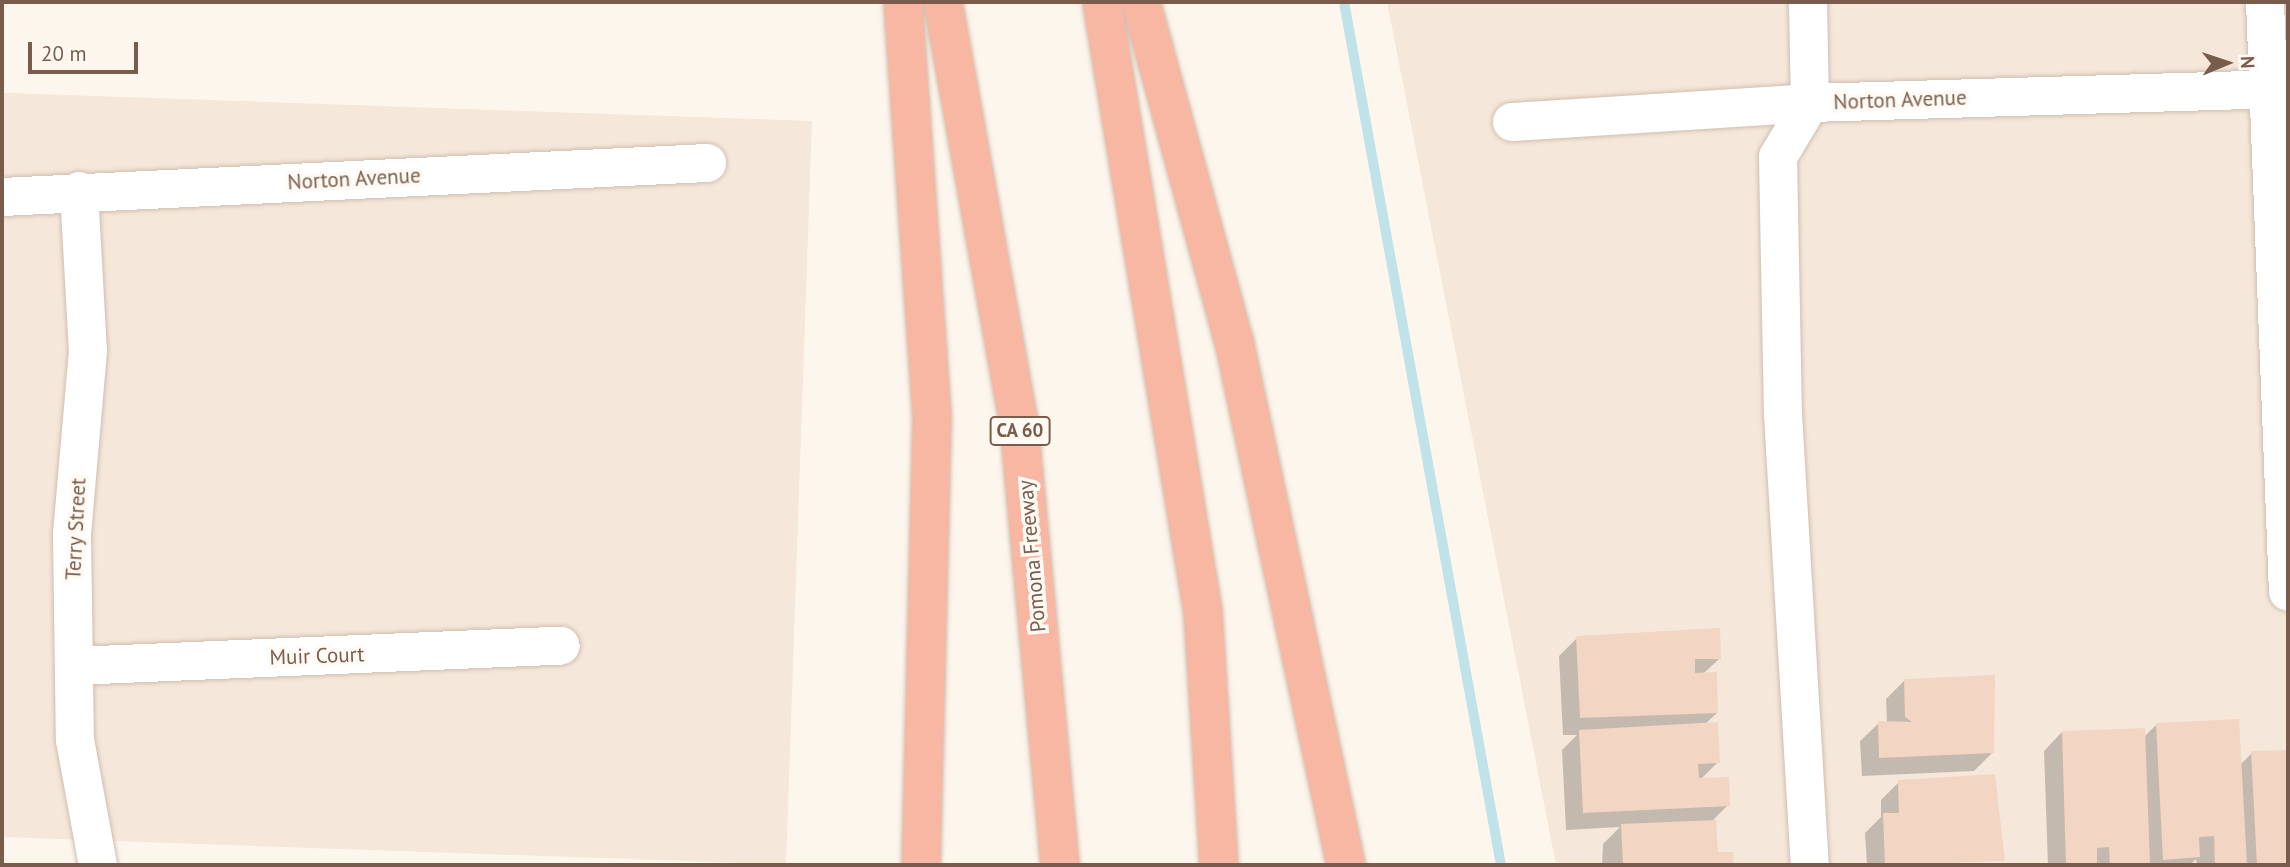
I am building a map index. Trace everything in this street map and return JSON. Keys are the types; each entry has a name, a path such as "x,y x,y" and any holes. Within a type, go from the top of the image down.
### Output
{"highway":[{"path":"903,2 932,419 921,865"},
{"name":"Pomona Freeway","path":"943,2 1019,423 1060,865"},
{"path":"1102,2 1203,612 1219,865"},
{"path":"1141,2 1234,341 1346,865"}],"street":[{"path":"1808,2 1810,103 1778,157 1783,414 1810,865"},
{"path":"2265,2 2279,89 2288,592"},
{"name":"Norton Avenue","path":"1513,122 1810,103 2279,89"},
{"name":"Norton Avenue","path":"2,197 79,191 706,163"},
{"name":"Terry Street","path":"79,191 88,351 72,534 75,740 98,865"},
{"name":"Muir Court","path":"74,666 561,646"}],"shaded area":[{"path":"1387,2 2288,2 2288,865 1556,865"},
{"path":"2,93 812,121 786,865 2,837"}],"building":[{"path":"1720,628 1721,659 1695,659 1695,673 1717,672 1718,713 1580,718 1576,636"},
{"path":"1995,675 1994,753 1879,758 1878,721 1912,722 1905,717 1904,679"},
{"path":"2239,719 2247,865 2215,865 2214,836 2199,837 2200,857 2163,860 2156,723"},
{"path":"1718,722 1720,763 1698,764 1699,778 1729,777 1730,806 1583,813 1579,730"},
{"path":"2145,728 2150,865 2110,865 2109,847 2097,848 2097,865 2066,865 2062,731"},
{"path":"2288,750 2288,865 2257,865 2251,751"},
{"path":"1995,774 2005,861 1885,865 1883,813 1899,813 1898,780"},
{"path":"1716,820 1718,852 1733,852 1734,865 1623,865 1621,824"}],"waterway":[{"path":"1344,2 1501,865"}]}
